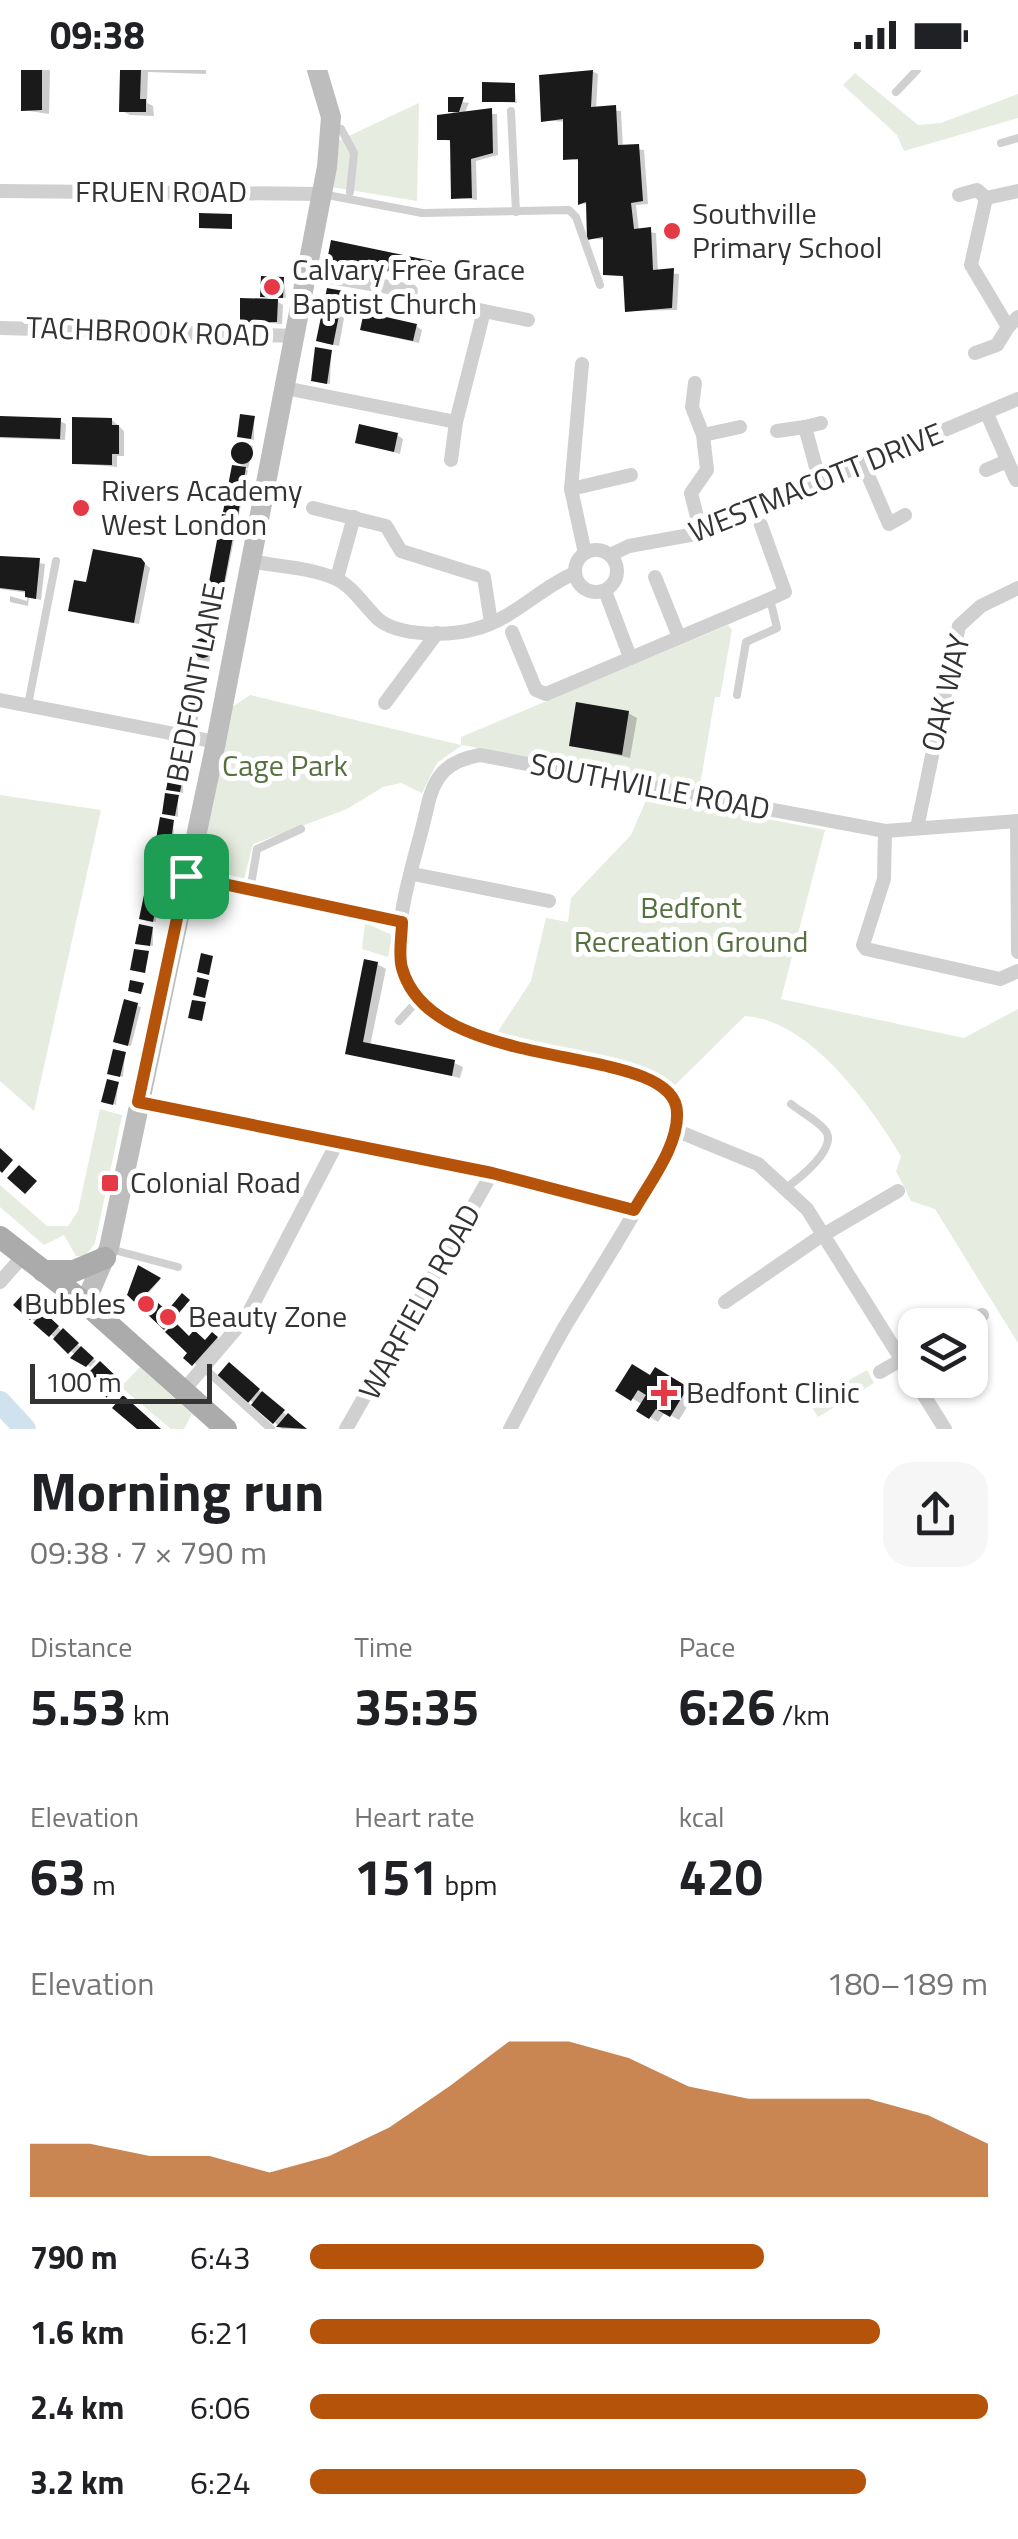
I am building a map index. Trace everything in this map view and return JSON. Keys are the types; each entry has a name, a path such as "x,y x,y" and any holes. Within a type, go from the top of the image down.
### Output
{"main road":[{"name":"BEDFONT LANE","path":"85,1302 107,1253 216,742 308,273 332,132 329,101 317,70"},
{"path":"0,1237 85,1302 215,1425"},
{"path":"43,1271 74,1272 107,1253"}],"street":[{"path":"958,195 977,190 986,198"},
{"name":"FRUEN ROAD","path":"0,191 322,194"},
{"path":"986,198 1018,191"},
{"path":"974,353 997,346 1013,322 971,265 986,198"},
{"path":"308,273 411,291"},
{"path":"466,307 528,320"},
{"path":"452,460 456,422 484,311"},
{"name":"TACHBROOK ROAD","path":"0,328 296,336"},
{"path":"582,364 571,490 585,553"},
{"path":"695,383 692,406 703,436 708,470 692,493 701,533"},
{"path":"285,388 456,422"},
{"name":"WESTMACOTT DRIVE","path":"610,554 628,546 701,533 1018,399"},
{"path":"987,414 1016,480"},
{"path":"778,431 821,423"},
{"path":"703,436 740,427"},
{"path":"805,427 820,482"},
{"path":"986,470 1008,461"},
{"path":"864,466 889,524 906,515"},
{"path":"571,490 631,475"},
{"path":"313,508 386,526 401,550 484,577 491,623"},
{"path":"337,578 354,517"},
{"path":"512,632 536,690 546,694 770,600 785,592 761,526"},
{"path":"598,549 610,554 618,574 605,590 586,589 575,574 577,562 585,553 598,549"},
{"path":"251,561 337,578 382,622 436,633 474,630 491,623 523,609 560,580 575,574"},
{"path":"656,578 679,637"},
{"name":"OAK WAY","path":"918,828 916,814 958,626 982,606 1018,588"},
{"path":"605,590 630,657"},
{"path":"385,703 436,633"},
{"path":"0,700 216,742"},
{"name":"SOUTHVILLE ROAD","path":"420,998 402,966 402,922 436,776 460,758 480,755 885,831 1018,821"},
{"path":"1018,821 1018,952"},
{"path":"885,831 884,879 866,949 1000,979 1018,971"},
{"path":"413,874 549,902"},
{"path":"186,876 402,922"},
{"path":"420,998 472,1036 643,1074 669,1090 678,1110 675,1130 634,1210 510,1429"},
{"path":"138,1102 492,1173 634,1210"},
{"path":"675,1130 728,1148 787,1188 826,1233 898,1340"},
{"path":"183,1391 247,1316 337,1144"},
{"name":"WARFIELD ROAD","path":"346,1429 492,1173"},
{"path":"726,1302 826,1233 898,1191"},
{"path":"0,1282 23,1256"},
{"path":"880,1372 898,1362"},
{"path":"929,1398 944,1429"}],"lane":[{"path":"896,92 917,70"},
{"path":"511,110 516,212"},
{"path":"332,132 341,129 354,153 350,192"},
{"path":"1001,143 1018,138"},
{"path":"322,194 422,212 570,210 600,285"},
{"path":"28,705 56,561"},
{"path":"737,696 746,642 776,628 770,600"},
{"path":"250,890 257,850 301,829"},
{"path":"400,1020 420,998"},
{"path":"787,1188 826,1148 829,1138 826,1130 791,1104"},
{"path":"107,1253 178,1268"},
{"path":"203,1368 270,1429"}],"green space":[{"path":"855,73 918,125 941,123 1018,94 1018,118 904,151 897,135 843,85"},
{"path":"419,103 417,201 331,187 338,141"},
{"name":"Cage Park","path":"728,625 732,630 720,697 715,697 699,791 462,745 437,763 422,793 401,783 383,787 347,809 253,844 244,879 199,868 232,707 250,695 461,745 461,737"},
{"path":"0,795 101,810 34,1111 0,1081"},
{"name":"Bedfont Recreation Ground","path":"648,796 825,830 781,999 964,1038 1018,1009 1018,1343 935,1209 911,1201 896,1171 901,1156 873,1113 836,1068 792,1032 769,1021 745,1016 675,1085 594,1053 495,1036 531,981 546,918 568,922 571,898 631,835"},
{"path":"365,923 392,935 388,957 362,949"},
{"path":"100,1109 122,1115 95,1243 85,1256 76,1256 64,1235 44,1245 0,1207 0,1185 47,1226 68,1226 78,1211"},
{"path":"140,1367 192,1414 184,1429 171,1429 121,1387"},
{"path":"867,1370 874,1383 818,1417 809,1403"}],"building":[{"path":"21,70 42,70 42,110 21,111"},
{"path":"120,70 141,70 140,99 146,99 146,112 119,112"},
{"path":"593,70 591,107 616,105 618,145 639,144 643,201 631,203 634,229 651,227 653,270 674,268 672,308 625,312 623,276 603,275 603,237 587,240 586,202 578,205 578,159 563,160 563,119 541,122 539,75"},
{"path":"482,82 515,83 515,102 482,102"},
{"path":"448,97 464,97 459,112 448,112"},
{"path":"492,108 493,153 471,159 472,198 451,199 450,140 437,140 437,115"},
{"path":"199,213 232,214 232,229 199,228"},
{"path":"331,240 432,261 428,280 342,260 340,268 326,266"},
{"name":"Calvary Free Grace Baptist Church","path":"261,276 284,277 283,298 260,297"},
{"path":"327,288 344,291 333,345 316,341"},
{"path":"240,298 278,299 277,322 240,323"},
{"path":"364,312 417,324 413,341 360,330"},
{"path":"315,347 332,350 327,384 311,381"},
{"path":"240,414 255,416 251,439 237,437"},
{"path":"0,416 61,418 60,439 0,437"},
{"path":"72,417 112,418 112,425 119,425 119,454 112,454 112,465 72,464"},
{"path":"359,424 398,433 394,452 355,443"},
{"path":"242,442 253,453 242,464 231,453"},
{"path":"232,465 246,467 238,515 223,512"},
{"path":"222,514 237,516 214,636 199,634"},
{"path":"93,549 141,558 145,563 134,623 68,611 74,580 86,582"},
{"path":"0,556 40,558 36,599 25,597 25,591 0,588"},
{"path":"199,638 207,638 213,648 207,658 199,658 193,652 193,644"},
{"path":"193,660 207,662 204,685 189,683"},
{"path":"188,684 202,687 194,723 179,721"},
{"path":"576,702 629,711 622,755 569,746"},
{"path":"172,754 187,757 185,769 170,767"},
{"path":"170,769 184,772 180,792 166,790"},
{"path":"165,793 179,795 175,816 162,814"},
{"path":"160,817 174,820 171,841 156,839"},
{"path":"154,843 169,845 166,867 150,865"},
{"path":"149,869 164,871 160,894 145,892"},
{"path":"144,895 158,897 153,922 139,919"},
{"path":"139,924 153,927 150,946 135,944"},
{"path":"134,949 149,951 145,973 130,970"},
{"path":"201,953 213,956 209,975 197,972"},
{"path":"364,959 378,962 363,1042 455,1060 452,1076 345,1054"},
{"path":"197,977 209,980 205,998 193,995"},
{"path":"130,980 144,983 141,994 128,991"},
{"path":"124,999 138,1003 128,1046 113,1042"},
{"path":"192,1000 206,1002 202,1021 188,1018"},
{"path":"113,1049 126,1052 120,1077 107,1074"},
{"path":"107,1079 119,1082 113,1105 101,1102"},
{"path":"0,1148 13,1160 2,1173 0,1171"},
{"path":"19,1165 37,1181 25,1194 7,1178"},
{"path":"138,1265 161,1278 147,1293 167,1311 182,1293 190,1300 164,1330 127,1295"},
{"path":"23,1294 39,1310 30,1320 13,1305"},
{"path":"44,1312 59,1326 49,1337 33,1323"},
{"path":"175,1322 189,1336 194,1330 205,1340 212,1332 218,1337 192,1366 183,1358 187,1353 165,1332"},
{"path":"63,1328 79,1343 68,1354 53,1339"},
{"path":"81,1346 94,1358 86,1367 70,1358"},
{"path":"100,1361 121,1381 106,1398 104,1385 96,1380 100,1376 93,1378 88,1373"},
{"path":"229,1362 260,1389 248,1403 217,1376"},
{"name":"Bedfont Clinic","path":"632,1364 650,1375 655,1367 688,1387 670,1417 656,1409 649,1419 636,1411 646,1395 638,1390 631,1401 615,1391"},
{"path":"262,1391 285,1410 273,1424 251,1405"},
{"path":"123,1395 161,1429 137,1429 112,1408"},
{"path":"288,1413 296,1420 307,1429 276,1427"}],"waterway":[{"path":"0,1402 25,1429"}],"place":[{"name":"Southville Primary School","path":"672,231"},
{"name":"Calvary Free Grace Baptist Church","path":"272,287"},
{"name":"Rivers Academy West London","path":"81,508"},
{"name":"Colonial Road","path":"110,1183"},
{"name":"Bubbles","path":"146,1304"},
{"name":"Beauty Zone","path":"168,1317"},
{"name":"Bedfont Clinic","path":"664,1393"}],"route":[{"path":"186,876 402,922 402,966 415,993 440,1016 472,1036 643,1074 669,1090 678,1110 675,1130 634,1210 492,1173 138,1102 186,876"}]}
